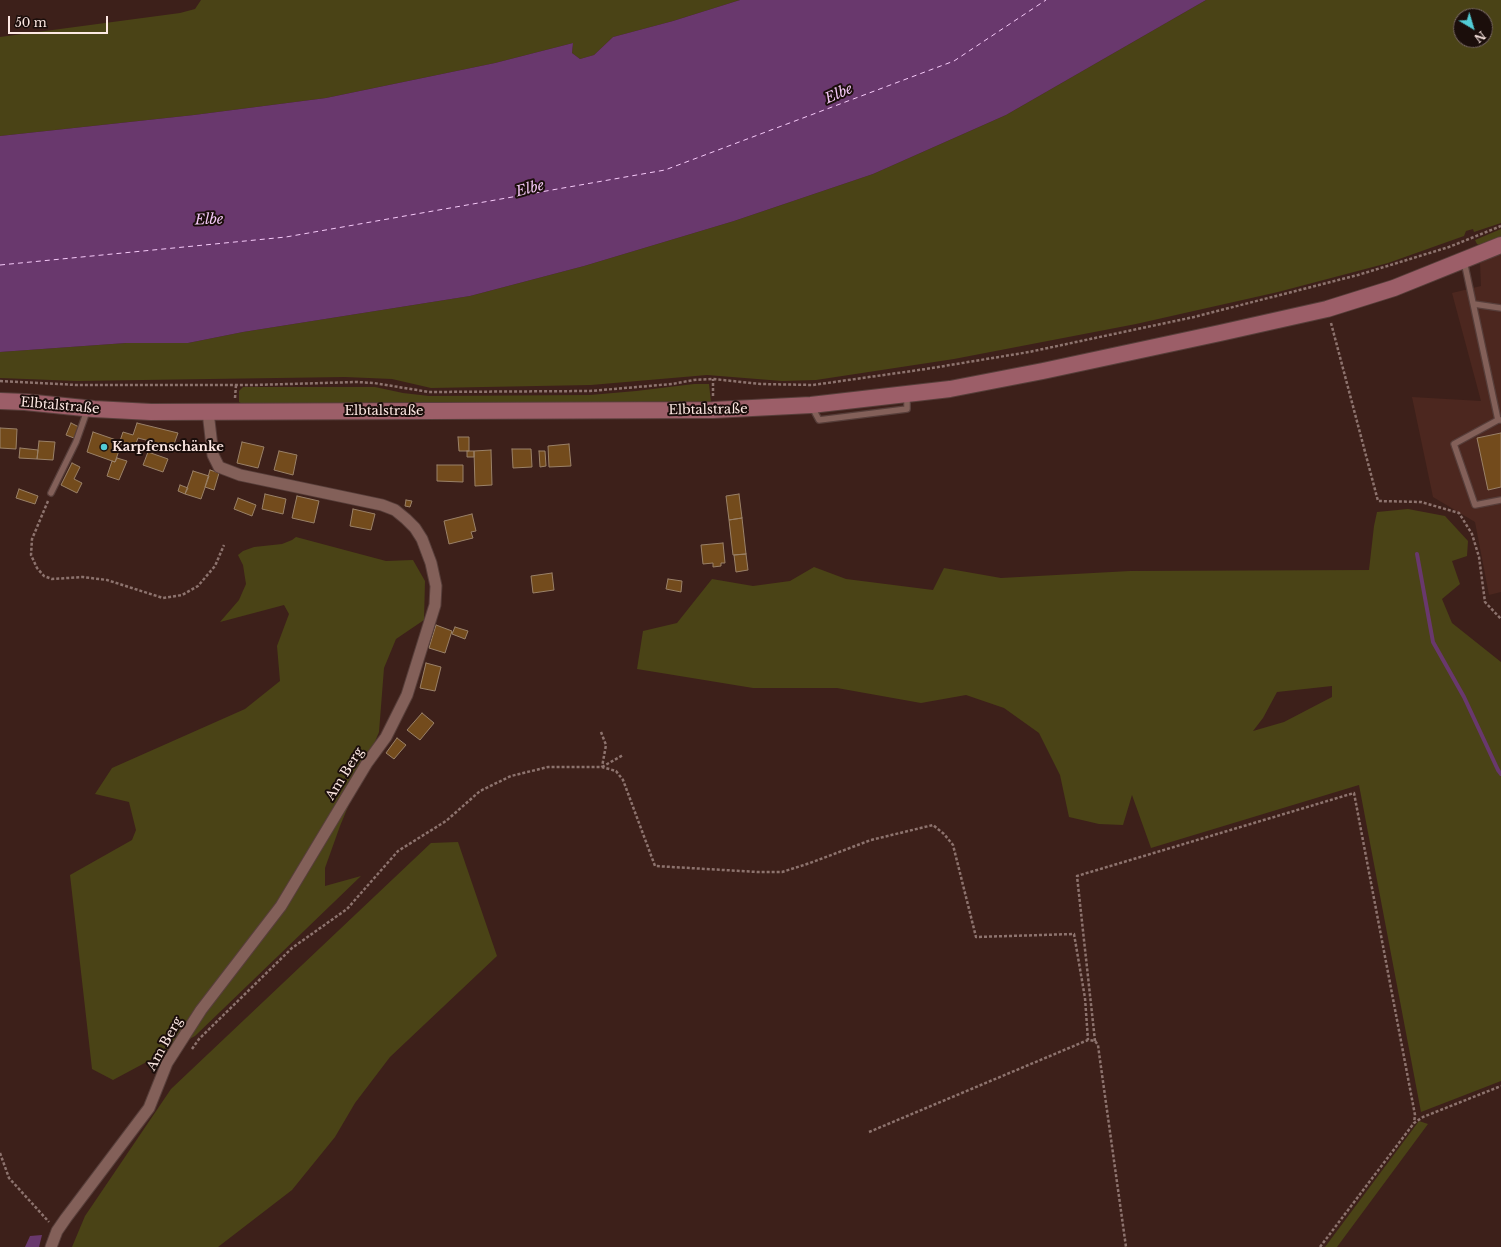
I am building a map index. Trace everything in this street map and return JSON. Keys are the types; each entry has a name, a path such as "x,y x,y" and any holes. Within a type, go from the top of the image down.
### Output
{"street":[{"name":"Elbtalstraße","path":"0,401 133,412 713,410 811,405 950,389 1042,371 1327,309 1394,288 1501,245"},
{"name":"Am Berg","path":"51,1247 66,1218 149,1108 168,1063 201,1010 281,906 367,763 386,737 407,695 435,605 436,586 432,563 422,539 415,528 406,519 395,510 382,506 240,475 219,467 213,455 208,412"}],"lane":[{"path":"1464,260 1499,420 1454,444 1475,506 1501,500"},
{"path":"1474,304 1501,308"},
{"path":"51,493 76,442 88,408"}],"path":[{"path":"0,381 76,385 255,385 357,382 374,383 429,392 590,391 713,379 761,384 813,385 926,369 1028,352 1194,317 1358,275 1449,247 1501,226"},
{"path":"1327,309 1378,501 1421,502 1459,513 1472,534 1479,557 1485,602 1501,619"},
{"path":"51,493 32,539 31,555 37,568 44,576 52,579 83,577 107,580 163,598 182,595 198,586 215,566 224,545"},
{"path":"601,732 606,745 602,767"},
{"path":"602,767 623,755"},
{"path":"190,1052 199,1039 292,948 347,909 398,851 446,821 480,791 511,776 548,767 602,767 616,771 623,780 655,866 782,872 871,840 933,825 944,834 953,845 976,937 1074,934 1085,998 1088,1040"},
{"path":"1126,1247 1098,1045 1095,1041 1077,876 1354,793 1415,1115 1414,1123"},
{"path":"869,1132 1088,1040 1095,1041"},
{"path":"1320,1247 1414,1123 1423,1117 1501,1086"},
{"path":"0,1153 9,1178 58,1231"}],"shaded area":[{"path":"201,0 740,0 673,21 613,37 594,55 580,59 572,53 573,43 495,63 326,98 194,115 0,136 0,37 180,13 195,9"},
{"path":"1206,0 1501,0 1501,223 1474,232 1473,229 1466,231 1464,236 1388,263 1278,292 1136,324 954,359 816,380 782,381 707,375 591,385 431,388 392,379 345,377 77,381 0,378 0,352 126,343 188,343 243,332 470,296 584,266 734,221 873,174 1006,115"},
{"path":"1501,229 1501,239 1484,247 1477,244 1475,240"},
{"path":"1501,251 1501,592 1489,595 1475,522 1433,497 1412,397 1481,401 1452,293 1481,286 1480,262"},
{"path":"694,384 709,384 710,406 246,406 239,402 239,391 243,387 375,387 403,393 429,396 590,395"},
{"path":"1408,509 1445,516 1468,541 1467,556 1452,561 1460,584 1442,599 1452,623 1501,662 1501,1081 1421,1112 1359,785 1151,848 1132,795 1123,825 1099,824 1069,817 1060,775 1039,733 1004,708 966,695 921,703 837,688 753,688 637,669 643,631 677,623 712,579 753,586 790,581 814,567 846,579 933,590 944,568 1001,578 1130,571 1369,570 1377,512","holes":["1332,686 1332,697 1284,722 1253,731 1263,718 1277,692"]},
{"path":"296,537 386,561 413,560 425,581 424,620 396,639 384,668 379,732 340,826 325,868 325,886 361,876 195,1036 113,1080 92,1069 70,875 132,840 136,830 129,802 95,794 112,768 245,709 280,681 277,646 289,614 284,605 220,622 239,600 246,584 243,565 238,555 243,551 254,547 282,544"},
{"path":"458,842 497,956 390,1057 355,1103 335,1137 292,1190 218,1247 72,1247 85,1216 171,1089 431,843"},
{"path":"1419,1121 1428,1124 1337,1247 1325,1247"}],"water":[{"name":"Elbe","path":"740,0 1206,0 1006,115 873,174 734,221 584,266 470,296 243,332 188,343 126,343 0,352 0,136 194,115 326,98 495,63 573,43 572,53 580,59 594,55 613,37 673,21"},
{"path":"42,1235 39,1247 25,1247 30,1236"}],"building":[{"path":"71,423 79,427 74,438 66,435"},
{"path":"137,423 178,433 173,447 138,438 135,446 120,441 123,432 133,435"},
{"path":"0,428 17,429 16,449 0,448"},
{"name":"Karpfenschänke","path":"93,432 122,442 115,462 87,452"},
{"path":"1501,433 1501,487 1488,490 1477,438"},
{"path":"458,437 469,437 469,451 459,451"},
{"path":"39,441 55,442 53,460 37,459"},
{"path":"242,442 264,447 258,468 237,463"},
{"path":"569,444 571,466 549,467 548,446"},
{"path":"20,448 38,450 37,459 19,458"},
{"path":"512,449 531,449 532,467 513,468"},
{"path":"491,450 492,485 475,486 474,451"},
{"path":"279,451 297,455 293,475 274,470"},
{"path":"467,451 474,451 474,457 467,457"},
{"path":"539,451 545,451 546,466 540,467"},
{"path":"148,452 168,459 163,472 143,465"},
{"path":"117,458 127,461 119,480 107,476 112,461 115,462"},
{"path":"72,463 80,467 74,479 82,483 77,493 61,485"},
{"path":"437,465 463,465 463,482 437,481"},
{"path":"210,470 219,473 214,490 205,487"},
{"path":"193,471 209,476 201,499 185,494"},
{"path":"180,485 188,488 185,494 178,491"},
{"path":"19,489 38,496 35,504 16,498"},
{"path":"265,494 286,499 283,514 262,509"},
{"path":"739,494 742,518 729,520 726,496"},
{"path":"297,496 319,501 314,523 292,518"},
{"path":"238,498 256,505 252,516 234,509"},
{"path":"406,500 412,501 410,507 405,506"},
{"path":"353,509 375,514 371,530 350,526"},
{"path":"472,514 476,531 471,532 473,538 449,544 444,521"},
{"path":"742,518 746,554 733,555 729,520"},
{"path":"723,543 725,563 721,563 721,566 713,567 713,563 703,564 701,545"},
{"path":"746,554 748,570 736,572 734,555"},
{"path":"552,573 554,590 533,593 531,576"},
{"path":"668,579 682,581 681,592 666,589"},
{"path":"436,625 452,631 445,653 429,648"},
{"path":"455,627 468,631 465,639 452,634"},
{"path":"426,663 441,667 435,691 420,688"},
{"path":"422,713 434,723 420,740 407,730"},
{"path":"397,738 406,745 394,759 386,753"}],"waterway":[{"path":"1417,554 1433,642 1464,697 1501,774"}],"ferry route":[{"path":"0,265 286,237 665,170 954,61 1046,0"}],"place":[{"name":"Karpfenschänke","path":"104,447"}]}
